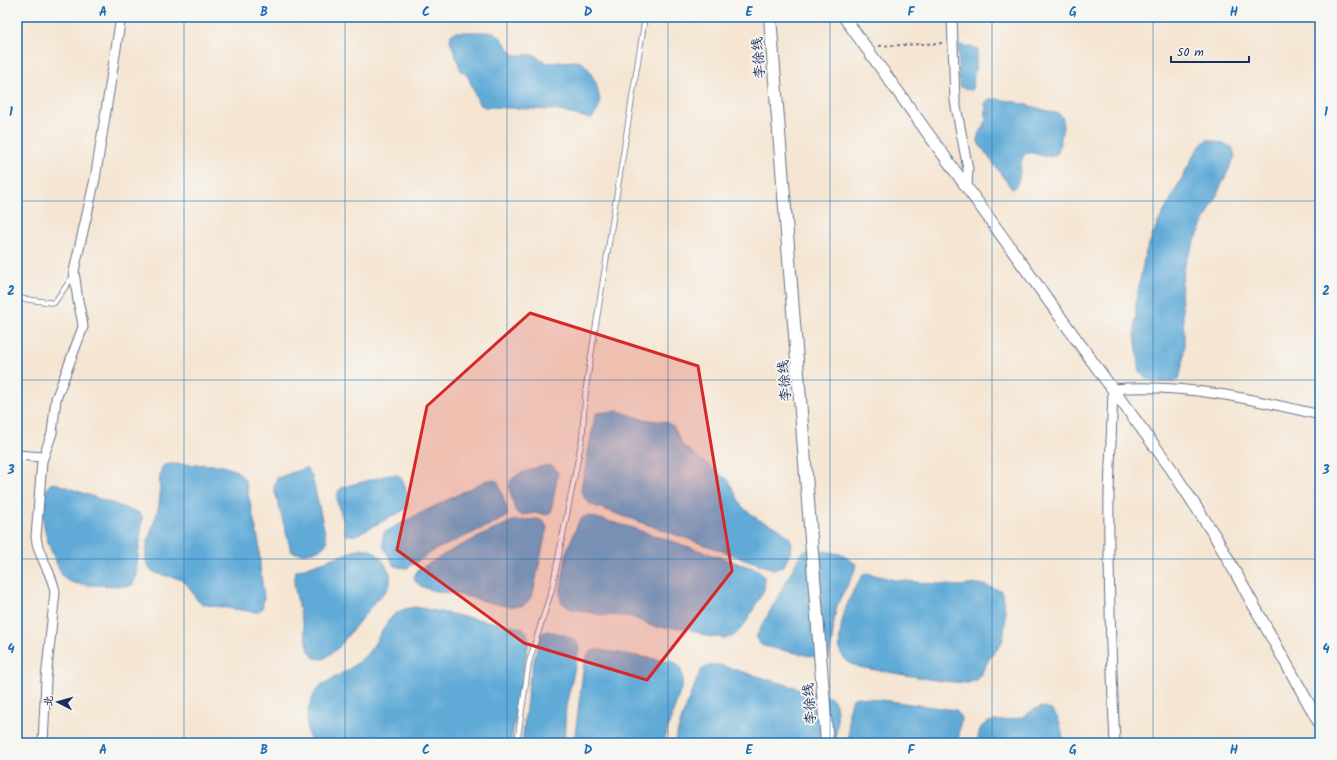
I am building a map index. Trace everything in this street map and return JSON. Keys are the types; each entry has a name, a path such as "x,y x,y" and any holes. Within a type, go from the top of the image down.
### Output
{"main road":[{"name":"李徐线","path":"770,17 827,743"}],"street":[{"path":"43,743 46,679 55,592 54,585 37,548 36,537 43,457 52,433 56,399 83,327 74,275 94,180 121,17"},
{"path":"844,17 1170,467 1215,536 1320,724"},
{"path":"952,17 955,101 968,169 967,186"},
{"path":"1113,389 1152,387 1232,396 1320,415"},
{"path":"1113,389 1109,495 1109,553 1115,743"},
{"path":"17,455 43,457"}],"lane":[{"path":"516,743 528,662 552,589 582,439 586,387 645,17"},
{"path":"17,298 54,302 74,275"}],"path":[{"path":"866,47 953,42"}],"highlighted area":[{"path":"530,313 698,366 732,571 647,680 524,643 397,550 427,406"}],"water":[{"path":"455,32 494,32 500,37 514,55 535,55 547,63 574,61 581,62 589,70 596,83 600,100 598,110 592,118 588,118 555,110 485,107 479,104 469,79 466,74 461,71 450,40 451,35"},
{"path":"960,45 978,49 972,90 965,89 959,85 958,48"},
{"path":"989,99 1006,100 1024,104 1059,114 1063,118 1063,127 1058,153 1047,156 1029,152 1025,155 1022,159 1018,181 1016,186 1012,189 979,144 978,135 983,129 985,123 985,103"},
{"path":"1206,140 1211,140 1232,147 1235,156 1187,258 1184,270 1181,291 1184,349 1180,376 1173,382 1154,381 1142,376 1140,372 1135,335 1136,301 1145,254 1156,227 1194,155"},
{"path":"619,411 643,419 666,422 674,427 682,445 729,481 741,505 746,510 759,520 777,527 790,538 792,544 791,550 782,567 773,569 592,505 586,500 583,497 581,489 596,413"},
{"path":"164,465 220,465 237,471 245,480 259,543 264,598 262,609 258,612 201,604 184,582 176,578 158,574 147,565 147,546 159,505 161,471"},
{"path":"550,465 558,472 551,512 548,515 538,513 521,515 517,513 509,488 511,480 519,474 538,467"},
{"path":"305,468 312,476 327,542 316,551 300,553 291,551 274,488 277,478"},
{"path":"389,475 398,475 405,486 408,501 406,509 356,535 346,535 344,522 337,502 339,490 343,487"},
{"path":"487,480 494,480 498,482 507,509 507,516 435,550 407,568 394,565 383,546 383,536 385,532"},
{"path":"55,483 139,513 142,516 136,575 133,584 129,586 97,585 74,583 66,580 60,572 50,547 44,525 43,503 45,493 50,484"},
{"path":"586,516 626,526 758,570 763,575 765,581 764,590 745,624 732,637 725,638 706,636 687,628 654,627 630,616 601,615 569,608 561,602 560,595 567,550 580,519"},
{"path":"538,519 544,522 547,527 533,593 525,604 514,607 490,603 425,588 416,582 415,576 418,570 452,550 512,521"},
{"path":"362,548 371,550 383,561 390,573 390,584 386,591 373,604 338,648 324,659 314,658 309,651 294,585 296,571"},
{"path":"810,549 841,554 856,564 853,574 837,606 830,652 828,658 825,659 763,646 757,640 757,635 801,554"},
{"path":"866,573 895,580 959,586 979,584 1000,590 1005,607 1005,623 1001,644 977,680 968,683 941,681 864,668 853,665 847,661 840,651 840,637 843,619 845,610 854,590 860,579"},
{"path":"415,607 522,628 527,632 529,642 511,743 313,743 307,730 307,722 310,705 317,690 321,685 350,669 360,661 371,649 385,626 396,613 404,609"},
{"path":"548,631 565,635 577,642 579,649 566,706 564,743 522,743 529,682 539,639 542,633"},
{"path":"594,650 674,662 679,667 683,679 682,686 663,743 574,743 584,664 588,654"},
{"path":"711,665 719,665 832,698 835,702 837,713 835,743 674,743 686,706 701,670"},
{"path":"858,697 956,710 961,718 958,743 849,743 849,709 852,700"},
{"path":"1044,707 1049,709 1057,716 1064,743 978,743 981,727 986,723 1012,720 1025,716 1033,710"}]}
